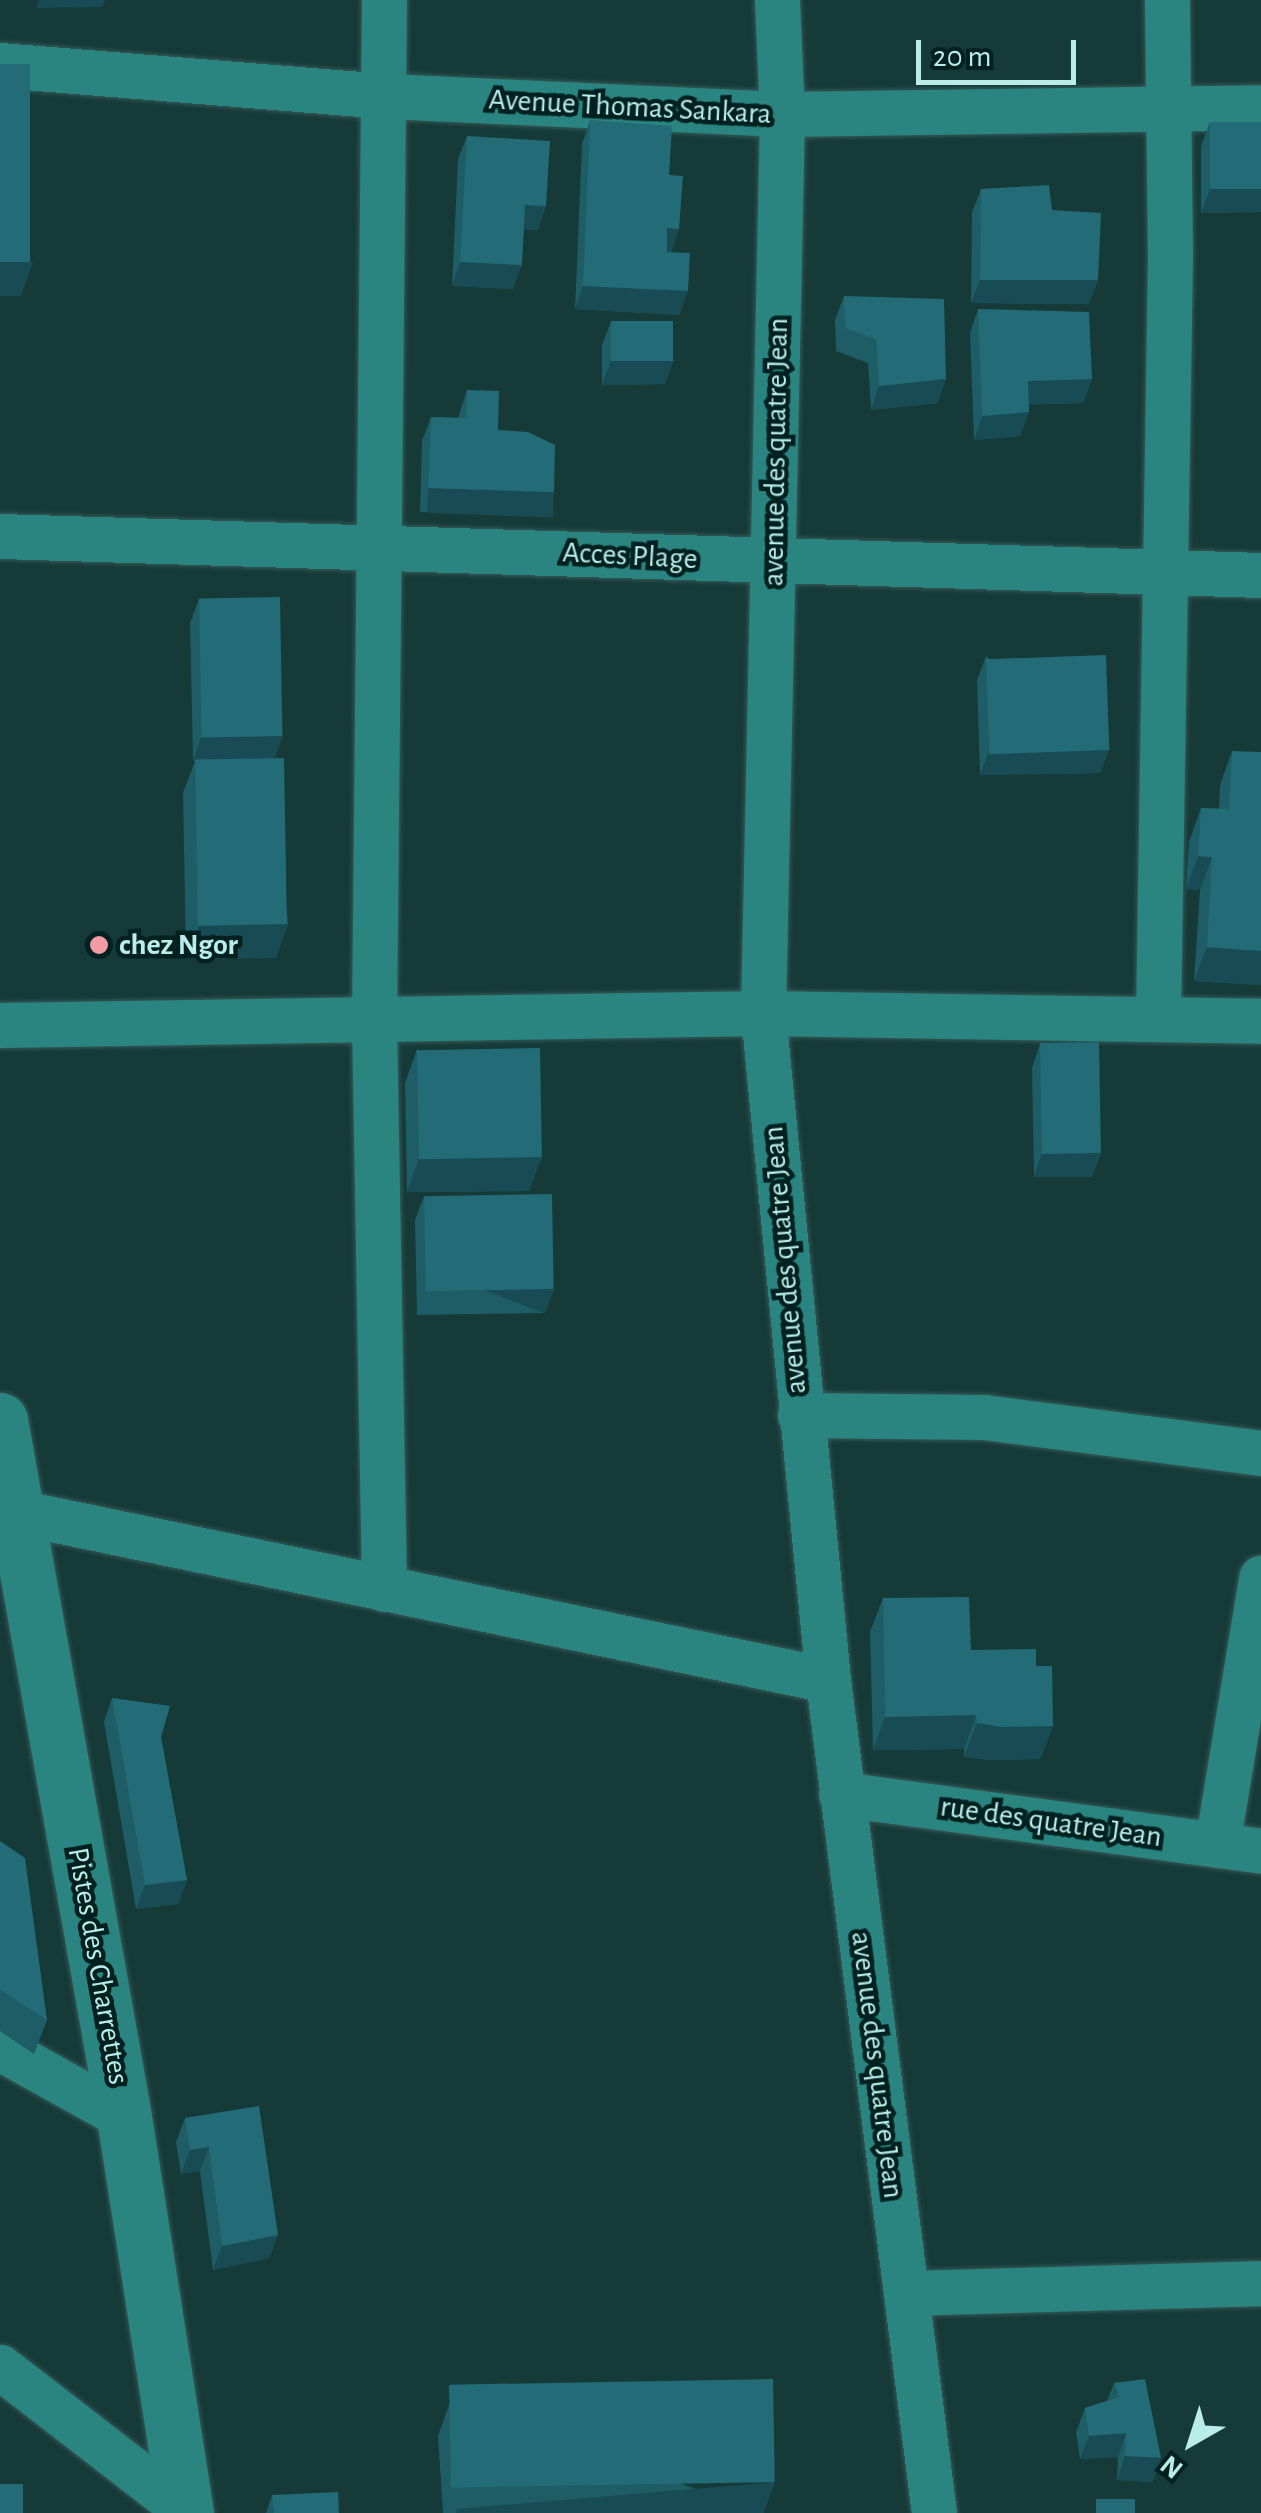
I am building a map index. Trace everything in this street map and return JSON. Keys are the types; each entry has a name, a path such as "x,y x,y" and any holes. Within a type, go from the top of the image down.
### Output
{"main road":[{"name":"Pistes des Charrettes","path":"0,1420 124,2118 186,2512"}],"street":[{"path":"384,0 382,544 374,1020 384,1588"},
{"name":"avenue des quatre Jean","path":"778,0 782,114 764,1014 828,1680 934,2513"},
{"path":"1158,1019 1166,0"},
{"name":"Avenue Thomas Sankara","path":"0,65 386,96 782,114 1261,108"},
{"name":"Acces Plage","path":"0,536 382,544 774,564 1164,576 1261,575"},
{"path":"0,1024 764,1014 1261,1021"},
{"path":"800,1415 984,1418 1261,1453"},
{"path":"18,1512 828,1680"},
{"path":"1217,1845 1261,1578"},
{"name":"rue des quatre Jean","path":"842,1794 1261,1852"},
{"path":"0,2048 124,2118"},
{"path":"906,2292 1261,2283"},
{"path":"0,2367 186,2512"}],"building":[{"path":"0,64 30,64 30,262 0,262"},
{"path":"590,120 672,126 669,175 683,176 679,229 667,228 667,252 690,253 688,291 583,286"},
{"path":"1210,122 1261,122 1261,189 1210,189"},
{"path":"467,136 550,141 546,206 525,205 522,265 460,262"},
{"path":"1049,185 1052,210 1101,213 1098,280 980,280 981,189"},
{"path":"844,296 944,299 946,379 879,386 876,339 845,328"},
{"path":"978,309 1089,312 1092,379 1028,381 1029,412 982,416"},
{"path":"611,321 673,321 673,361 611,361"},
{"path":"467,390 499,391 498,430 528,432 555,445 554,492 428,488 431,417 466,418"},
{"path":"280,597 282,736 201,737 199,598"},
{"path":"1106,655 1109,750 989,754 986,659"},
{"path":"1232,751 1261,752 1261,951 1207,947 1212,857 1198,856 1201,808 1229,809"},
{"path":"284,758 287,924 198,926 195,760"},
{"path":"1099,1042 1101,1153 1042,1154 1040,1043"},
{"path":"540,1048 542,1157 419,1159 417,1050"},
{"path":"552,1194 554,1289 426,1291 424,1196"},
{"path":"969,1597 971,1650 1036,1649 1036,1666 1052,1666 1053,1726 1002,1727 977,1723 976,1715 885,1717 883,1598"},
{"path":"112,1698 170,1706 161,1737 187,1880 145,1885"},
{"path":"0,1841 25,1858 47,2020 0,1990"},
{"path":"259,2106 278,2235 222,2246 209,2147 190,2150 185,2118"},
{"path":"773,2379 775,2482 451,2488 449,2385"},
{"path":"1145,2379 1161,2458 1125,2456 1126,2433 1089,2436 1085,2408 1119,2397 1114,2383"},
{"path":"0,2484 23,2484 23,2513 0,2513"},
{"path":"338,2492 339,2513 274,2513 272,2495"},
{"path":"1096,2499 1135,2499 1135,2513 1096,2513"}],"place":[{"name":"chez Ngor","path":"99,945"}]}
